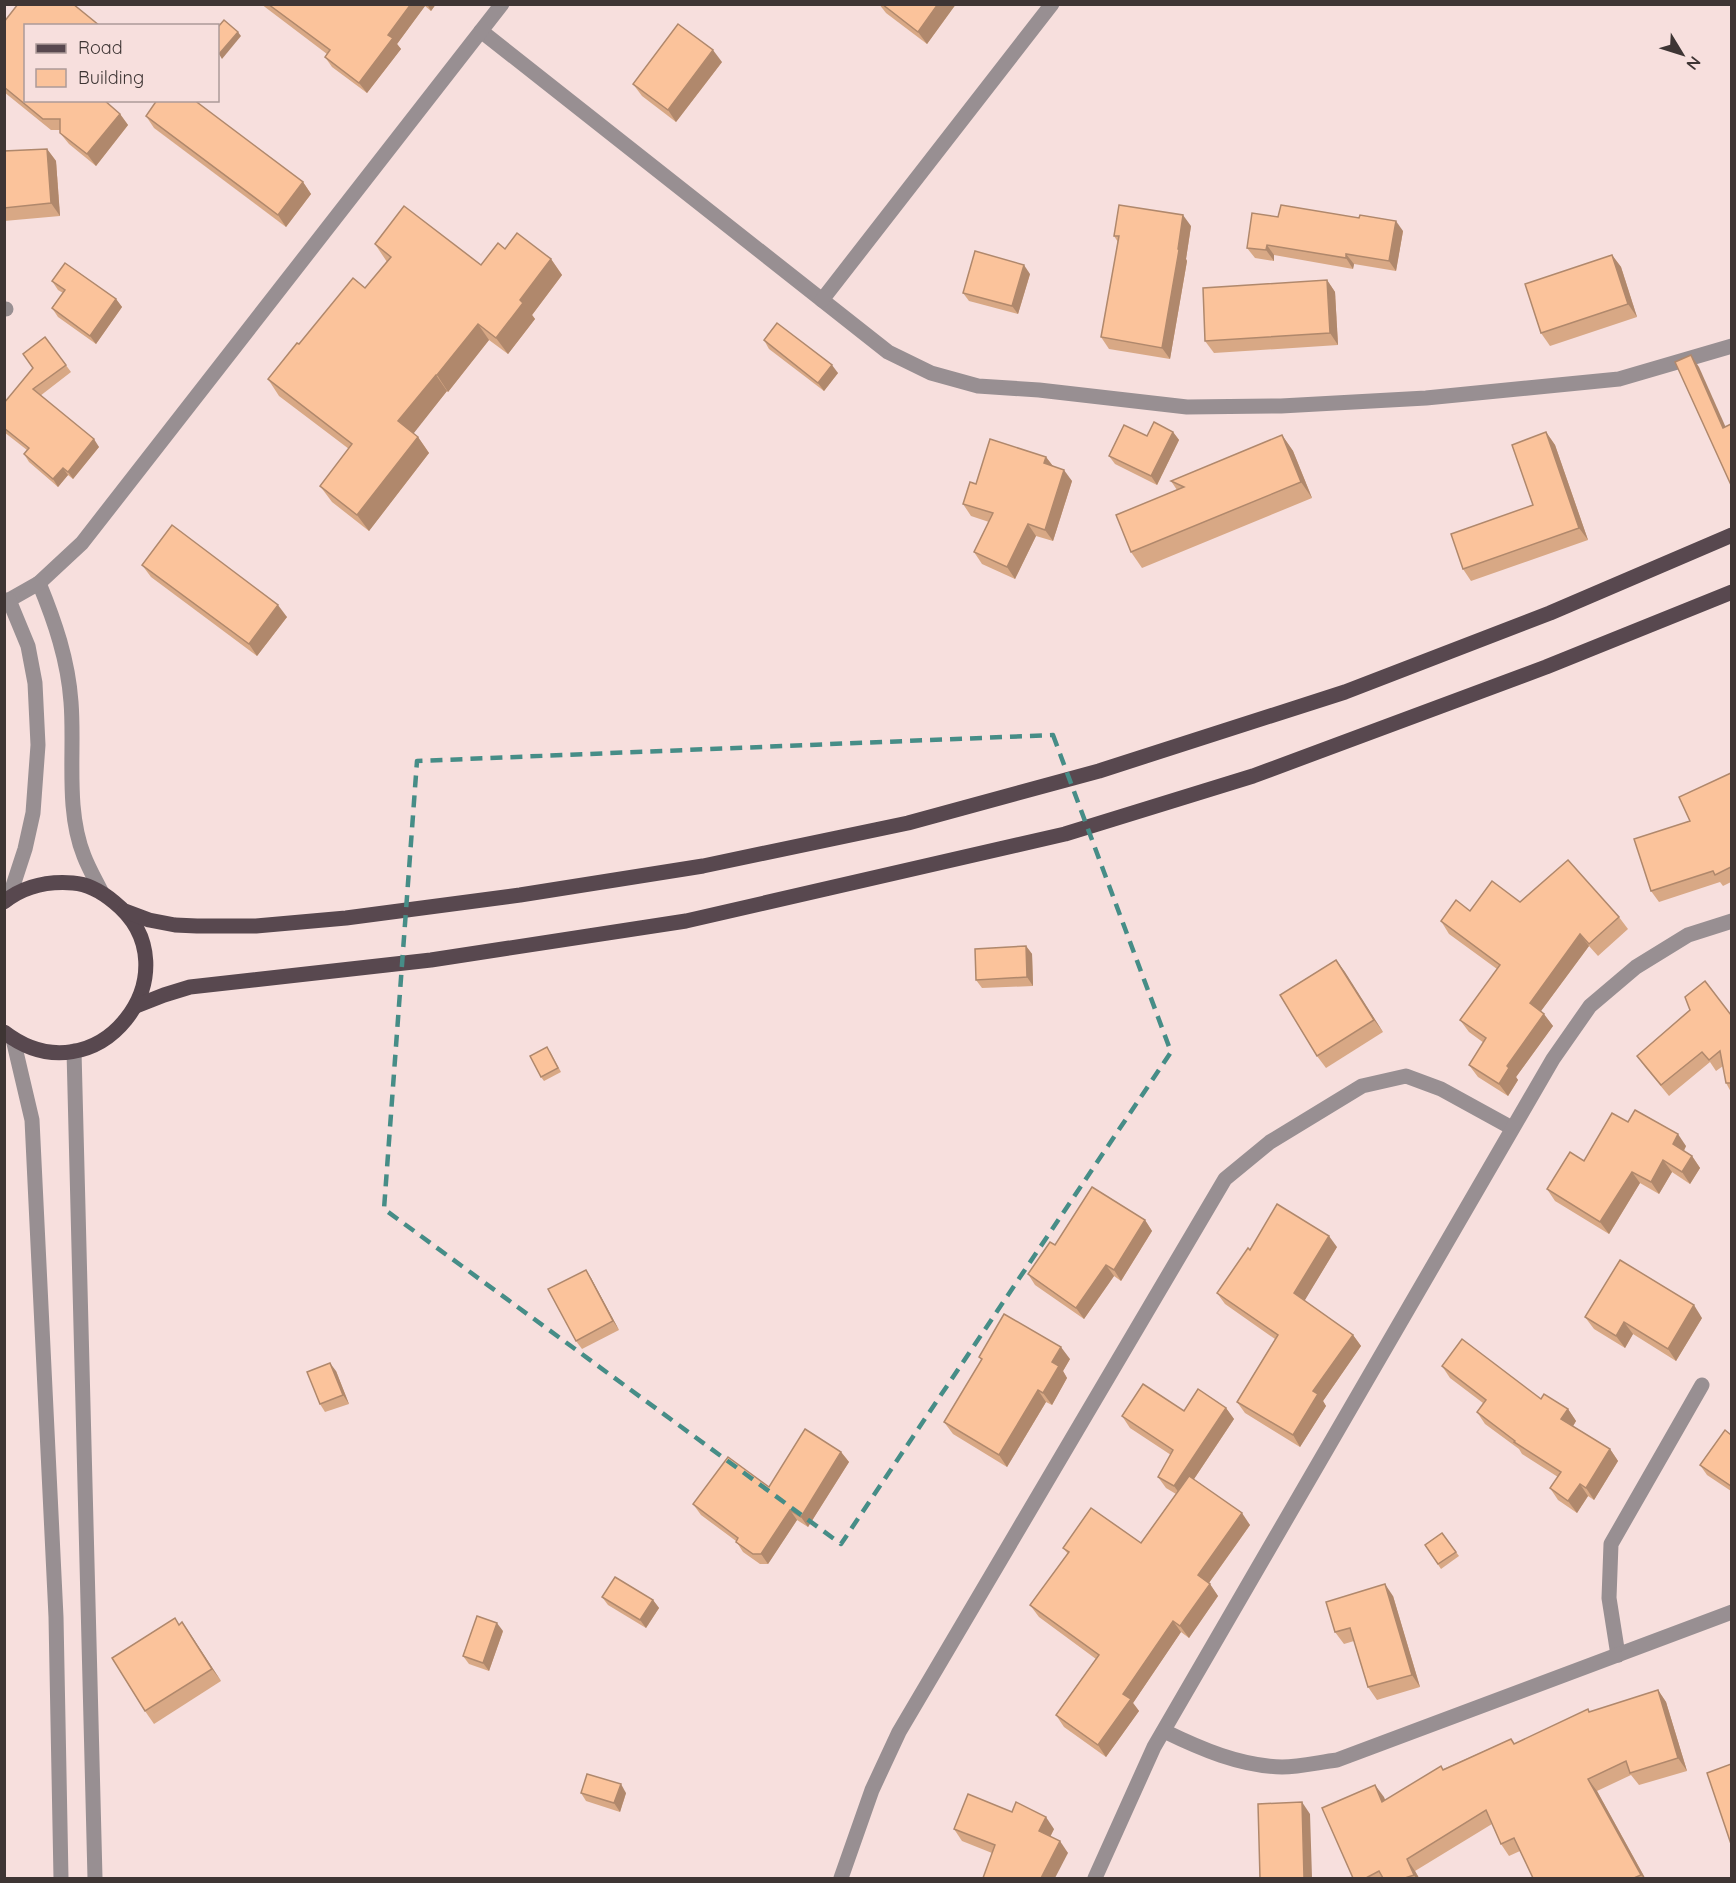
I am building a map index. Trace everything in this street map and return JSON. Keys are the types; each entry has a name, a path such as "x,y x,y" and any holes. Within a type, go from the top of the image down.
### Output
{"main road":[{"path":"7,900 31,887 55,881 80,884 102,893 125,910 149,920 175,925 256,926 346,918 520,895 703,866 908,823 1099,771 1345,692 1550,613 1731,535"},
{"path":"136,1006 190,987 431,960 686,921 1065,834 1253,776 1546,668 1731,592"},
{"path":"9,1036 29,1047 46,1052 64,1053 98,1044 126,1022 136,1006 144,982 145,957 138,932 125,910"}],"street":[{"path":"7,900 25,849 33,813 38,745 35,683 28,646 7,600 39,583 82,543 502,4"},
{"path":"822,300 1052,4"},
{"path":"481,31 888,352 931,373 978,386 1039,390 1187,407 1426,398 1619,379 1731,346"},
{"path":"39,583 55,621 65,657 71,702 70,762 77,832 83,855 102,893"},
{"path":"1095,1878 1154,1747 1553,1059 1590,1006 1636,967 1688,936 1731,921"},
{"path":"9,1036 32,1120 56,1617 61,1878"},
{"path":"74,1051 95,1878"},
{"path":"841,1878 872,1790 898,1732 1224,1179 1270,1142 1362,1086 1406,1076 1441,1089 1512,1128"},
{"path":"1618,1655 1609,1598 1611,1544 1702,1385"},
{"path":"1164,1731 1204,1751 1242,1762 1283,1767 1337,1760 1731,1612"}],"highlighted area":[{"path":"1053,735 1171,1052 841,1544 384,1209 417,761"}],"building":[{"path":"18,4 73,4 98,24 24,24 24,102 106,102 120,114 87,154 60,133 60,119 43,119 4,87 4,22"},
{"path":"268,4 411,4 388,35 393,38 359,83 325,57 330,50"},
{"path":"882,4 938,4 918,32"},
{"path":"224,20 238,32 219,54 219,26"},
{"path":"678,24 713,50 668,110 633,84"},
{"path":"156,102 197,102 303,182 278,215 146,116"},
{"path":"47,149 51,203 4,208 4,151"},
{"path":"1119,205 1183,215 1162,348 1101,337 1119,236 1114,236"},
{"path":"1281,205 1359,218 1360,215 1396,221 1389,261 1346,254 1346,258 1267,245 1266,250 1247,248 1252,213 1278,217"},
{"path":"404,206 481,265 498,243 505,249 517,233 551,259 520,300 523,303 496,338 478,324 398,421 418,437 357,515 320,486 352,444 268,379 353,278 365,288 391,257 375,244"},
{"path":"975,251 1024,265 1012,306 963,293"},
{"path":"1612,255 1628,304 1541,333 1525,284"},
{"path":"65,263 116,299 90,336 52,308 65,290 52,281"},
{"path":"1327,280 1330,333 1205,341 1203,288"},
{"path":"777,323 832,365 818,383 764,340"},
{"path":"45,337 66,365 33,389 94,439 68,472 63,468 53,479 24,454 29,448 4,428 4,403 33,368 23,354"},
{"path":"1691,355 1723,428 1731,424 1731,485 1675,362"},
{"path":"1154,422 1173,432 1151,476 1109,456 1124,425 1147,436"},
{"path":"1546,432 1579,528 1463,569 1451,534 1533,505 1512,445"},
{"path":"1282,435 1301,482 1131,552 1116,515 1184,487 1171,481"},
{"path":"990,439 1046,457 1044,463 1064,470 1045,530 1028,524 1007,567 974,552 993,513 963,504 970,482 976,484"},
{"path":"172,525 278,605 249,644 142,565"},
{"path":"1731,773 1731,867 1715,875 1713,871 1651,891 1634,839 1690,821 1679,797"},
{"path":"1568,860 1619,917 1589,944 1580,934 1530,1003 1544,1014 1507,1066 1509,1068 1499,1084 1469,1065 1486,1038 1460,1020 1500,965 1441,921 1456,900 1470,911 1492,881 1520,902"},
{"path":"1026,946 1027,977 976,980 975,949"},
{"path":"1336,960 1374,1020 1317,1056 1280,995"},
{"path":"1705,981 1731,1015 1731,1083 1726,1083 1720,1051 1709,1060 1702,1052 1661,1085 1637,1056 1690,1010 1685,997"},
{"path":"547,1047 558,1068 541,1077 530,1056"},
{"path":"1635,1110 1678,1134 1673,1144 1692,1156 1682,1172 1663,1160 1651,1182 1632,1172 1600,1222 1547,1189 1570,1152 1584,1161 1612,1113 1628,1122"},
{"path":"1092,1187 1145,1220 1114,1270 1106,1265 1076,1308 1028,1274 1050,1242 1055,1245"},
{"path":"1277,1204 1329,1236 1294,1293 1353,1335 1313,1391 1318,1394 1293,1435 1237,1402 1278,1335 1217,1293 1248,1248 1250,1250"},
{"path":"1620,1260 1694,1305 1668,1349 1624,1322 1616,1336 1585,1317"},
{"path":"586,1270 613,1321 576,1341 548,1289"},
{"path":"1004,1314 1061,1347 1052,1362 1059,1366 1043,1393 1038,1390 999,1455 944,1422 982,1359 979,1357"},
{"path":"1462,1339 1541,1399 1544,1394 1568,1409 1561,1419 1610,1449 1586,1488 1580,1484 1568,1501 1550,1488 1561,1472 1514,1442 1477,1412 1486,1400 1442,1366"},
{"path":"330,1363 343,1395 320,1404 307,1372"},
{"path":"1143,1384 1184,1411 1198,1389 1226,1408 1174,1486 1158,1477 1173,1450 1122,1416"},
{"path":"805,1429 841,1452 801,1517 790,1510 761,1554 753,1554 736,1542 738,1538 693,1504 728,1457 769,1487"},
{"path":"1725,1430 1731,1435 1731,1486 1700,1465"},
{"path":"1189,1476 1242,1513 1198,1575 1210,1584 1180,1626 1173,1621 1123,1694 1131,1699 1098,1745 1056,1715 1099,1655 1030,1605 1069,1552 1063,1548 1091,1508 1141,1543"},
{"path":"1442,1533 1456,1552 1438,1564 1425,1545"},
{"path":"615,1577 653,1600 640,1620 602,1597"},
{"path":"1385,1584 1412,1675 1368,1687 1350,1628 1335,1632 1326,1602"},
{"path":"477,1616 497,1623 483,1663 463,1656"},
{"path":"175,1618 179,1625 182,1622 212,1669 145,1711 112,1658"},
{"path":"1658,1690 1678,1758 1630,1773 1626,1761 1588,1779 1641,1875 1634,1878 1533,1878 1514,1838 1501,1844 1486,1810 1407,1859 1414,1875 1405,1878 1383,1878 1379,1871 1366,1878 1353,1878 1322,1808 1375,1785 1382,1802 1441,1766 1443,1770 1511,1739 1514,1744 1588,1709 1589,1712"},
{"path":"1731,1764 1731,1844 1707,1773"},
{"path":"587,1774 621,1784 614,1803 581,1793"},
{"path":"968,1794 1012,1812 1016,1802 1046,1817 1039,1831 1060,1841 1041,1878 983,1878 995,1845 954,1829"},
{"path":"1302,1802 1304,1878 1260,1878 1258,1804"}]}
